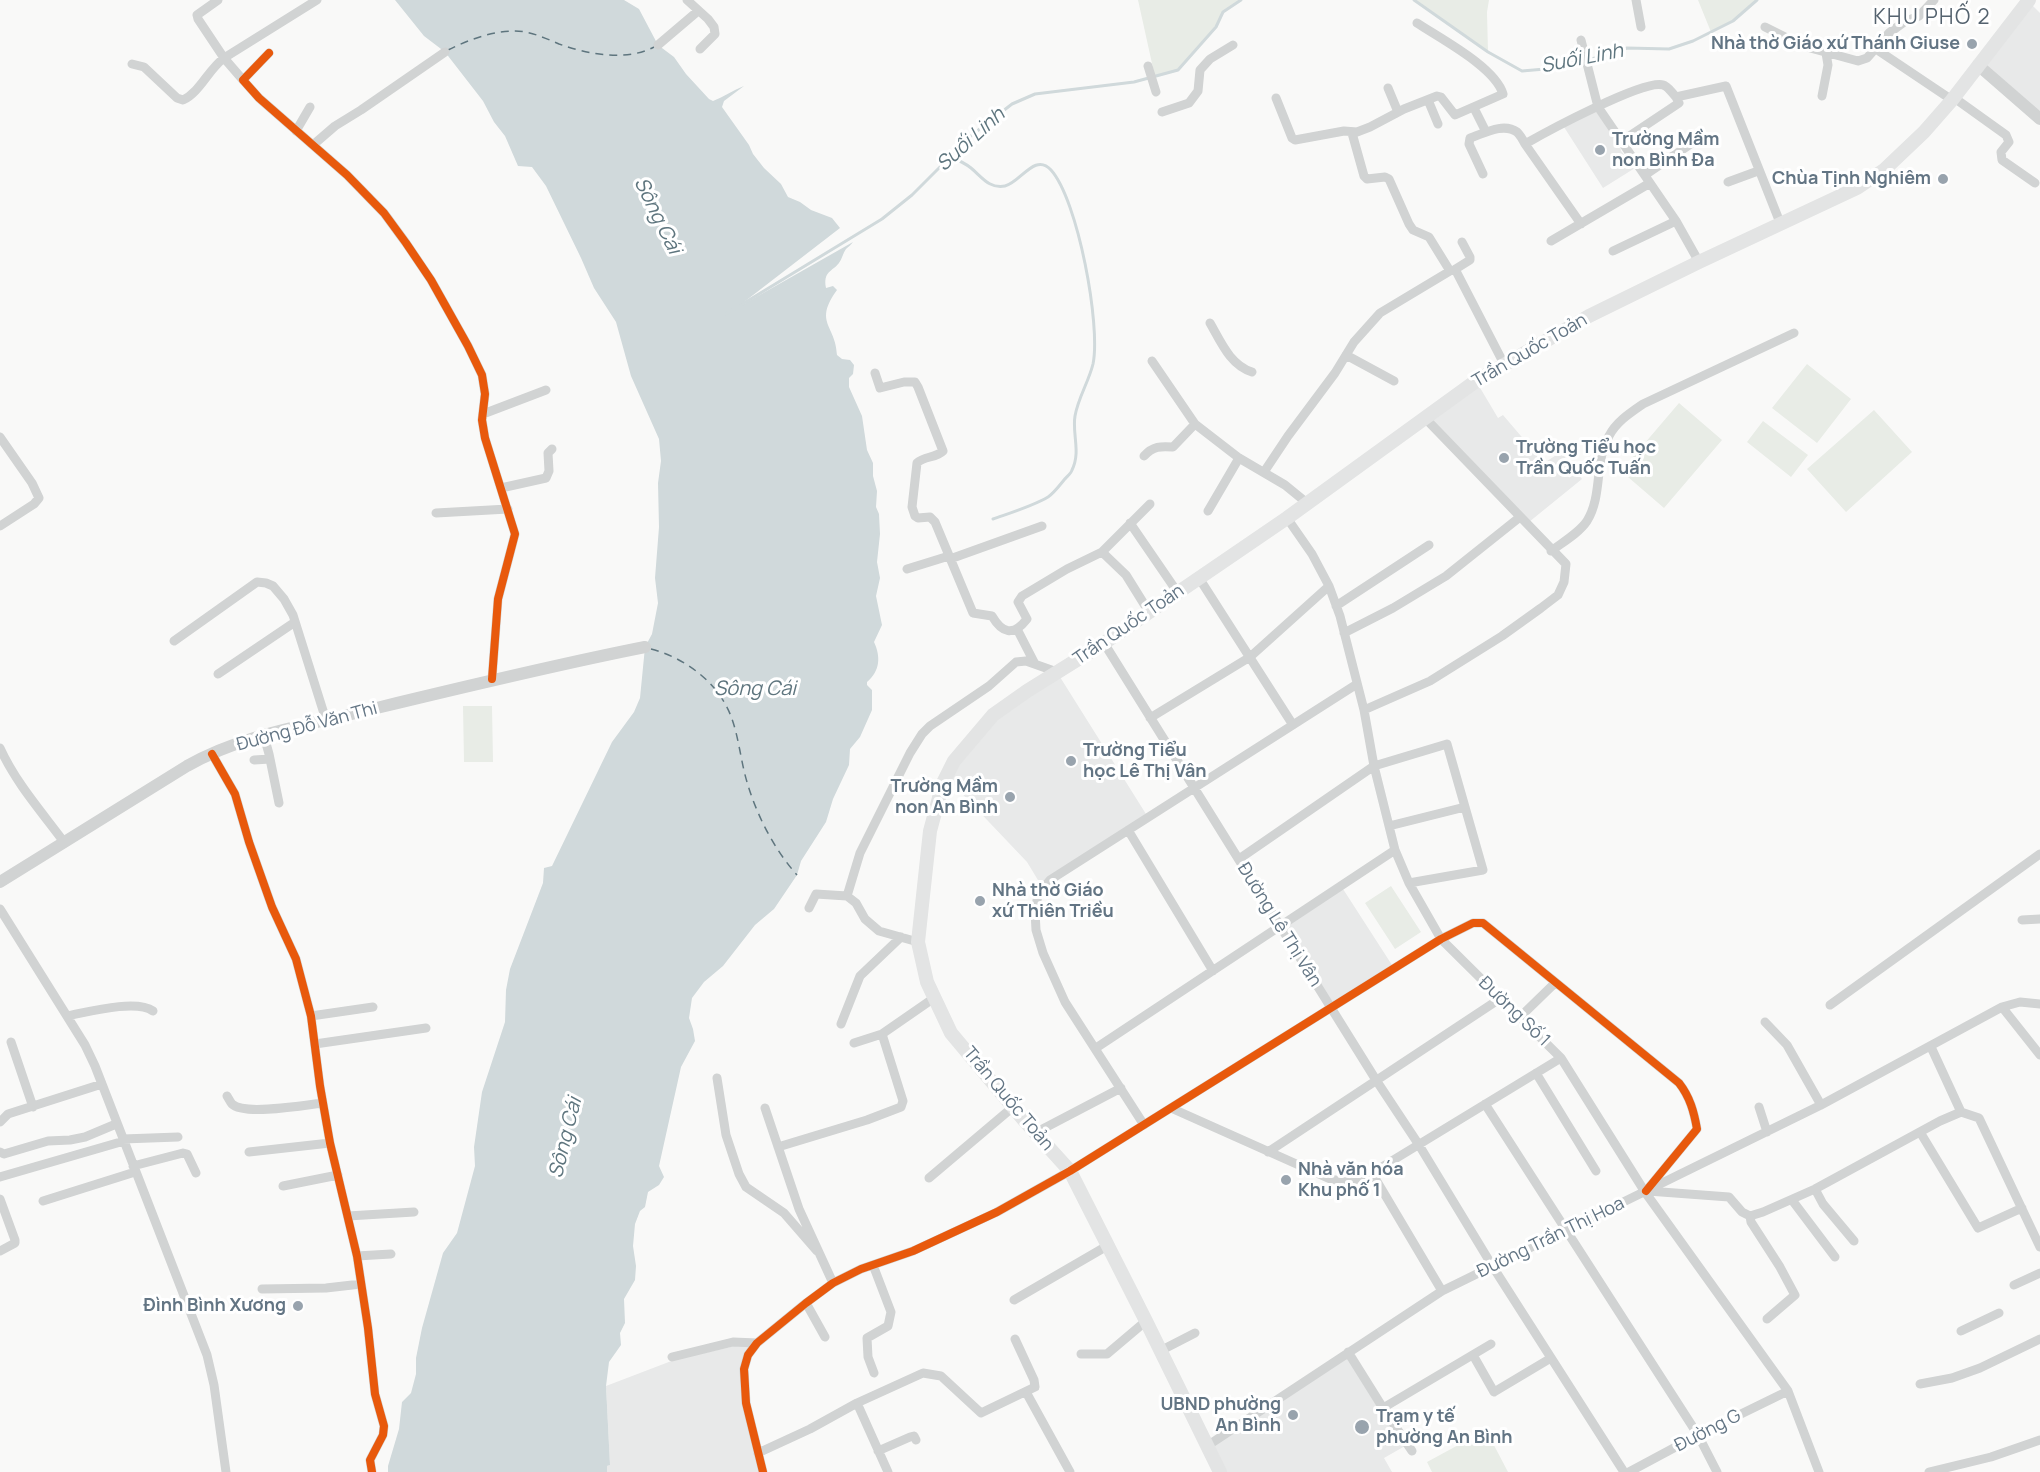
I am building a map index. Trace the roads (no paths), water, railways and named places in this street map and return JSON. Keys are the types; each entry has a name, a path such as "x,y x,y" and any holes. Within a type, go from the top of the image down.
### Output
{"main road":[{"name":"Trần Quốc Toản","path":"1220,1472 1070,1171 951,1033 927,982 918,942 930,831 943,783 954,761 993,715 1104,643 1287,518 1476,381 1589,316 1857,188 1884,170 1924,132 2029,0"}],"street":[{"path":"218,0 197,15 224,58 259,98 347,175 384,213 431,280 482,375 485,393 483,414 485,438 515,534 498,599 492,679"},
{"path":"132,64 144,67 177,98 183,100 224,58 317,0"},
{"path":"687,0 714,27 715,34 700,49"},
{"path":"1636,0 1641,27"},
{"path":"1765,27 1803,46 1858,61 1868,58 1895,27 1919,16 1934,0"},
{"path":"658,45 698,10"},
{"path":"1276,98 1292,138 1295,140 1344,131 1352,133 1370,127 1398,112 1441,97 1455,115 1503,94 1498,82 1483,67 1417,23"},
{"path":"1581,40 1598,107 1676,221 1699,262"},
{"path":"1162,112 1189,103 1198,91 1200,70 1210,59 1233,45"},
{"path":"1876,49 2006,135 2009,142 2001,152 2002,160 2035,183"},
{"path":"313,145 335,126 445,52"},
{"path":"243,80 269,53"},
{"path":"1822,96 1828,65 1826,53"},
{"path":"1978,65 2040,119"},
{"path":"1148,66 1156,92"},
{"path":"1526,144 1582,113 1646,86 1654,84 1665,86 1679,103 1622,141"},
{"path":"1676,97 1726,86 1781,225"},
{"path":"1388,88 1398,112"},
{"path":"1428,100 1438,124"},
{"path":"296,130 310,107"},
{"path":"1474,108 1486,132"},
{"path":"1483,174 1468,141 1470,138 1497,128 1517,132 1581,224"},
{"path":"1352,133 1364,176 1366,179 1385,177 1389,179 1409,224 1413,230 1429,237 1452,270 1504,364"},
{"path":"1551,241 1581,224 1647,179 1695,141"},
{"path":"1728,182 1758,171"},
{"path":"1613,251 1676,221"},
{"path":"1264,472 1335,373 1354,342 1380,313 1470,260 1462,242"},
{"path":"1210,323 1236,364 1252,372"},
{"path":"1551,550 1583,526 1588,519 1593,509 1604,447 1609,435 1621,420 1643,404 1794,333"},
{"path":"1346,355 1394,381"},
{"path":"1152,361 1195,424 1239,458 1285,484 1307,503"},
{"path":"875,373 880,388 904,382 916,384 943,450 941,454 917,463 912,507 915,516 930,517 935,522 973,613 989,614 1001,630 1017,629 1027,619 1018,602 1019,599 1067,569 1102,552 1150,504"},
{"path":"483,414 546,390"},
{"path":"1364,710 1430,681 1502,636 1558,595 1564,582 1566,564 1425,418"},
{"path":"1144,456 1150,449 1160,446 1173,447 1195,424"},
{"path":"0,436 32,483 39,498 34,504 0,526"},
{"path":"501,488 546,478 549,471 547,456 552,449"},
{"path":"1208,511 1239,458"},
{"path":"435,513 508,508"},
{"name":"Đường Số 1","path":"1287,518 1312,554 1329,586 1340,616 1364,710 1374,766 1395,850 1409,883 1440,939 1561,1058 1646,1192 1788,1391 1819,1472"},
{"path":"1344,633 1446,576 1520,518"},
{"path":"1130,523 1178,593"},
{"path":"907,569 950,558 1042,526"},
{"path":"1336,606 1429,545"},
{"path":"1102,552 1126,574 1149,612"},
{"path":"1199,578 1293,725"},
{"path":"174,641 257,582 266,582 273,586 284,599 295,622 326,720"},
{"path":"1150,718 1250,657 1329,586"},
{"path":"218,674 295,622"},
{"path":"1017,629 1035,664"},
{"name":"Đường Lê Thị Vân","path":"1104,643 1330,1007 1624,1472"},
{"name":"Đường Đỗ Văn Thi","path":"1,878 187,766 212,754 264,736 326,720 492,679 645,647"},
{"path":"847,896 860,853 910,753 922,734 930,726 989,686 1016,662 1035,664 1057,672"},
{"path":"1144,1125 1065,1002 1050,972 1036,930 1035,911 1038,895 1050,880 1357,684"},
{"path":"264,736 279,803"},
{"path":"1239,859 1374,766 1447,744 1484,870 1409,883"},
{"path":"0,748 3,760 64,842"},
{"path":"212,754 235,794 272,907 296,959 311,1016 330,1143 362,1284 375,1394 384,1431 370,1460 372,1472"},
{"path":"254,760 270,759"},
{"path":"1389,826 1465,807"},
{"path":"1128,830 1213,971"},
{"path":"1096,1048 1395,850"},
{"path":"1830,1005 2040,854"},
{"path":"809,908 816,894 847,896 856,903 865,919 879,931 918,942"},
{"path":"0,909 85,1045 102,1084 207,1355 214,1385 226,1472"},
{"path":"2022,920 2040,919"},
{"path":"763,1472 746,1403 744,1369 748,1355 757,1343 806,1303 833,1283 873,1265 913,1251 997,1212 1070,1171 1440,939 1473,923 1483,923 1679,1083 1686,1093 1694,1110 1697,1129 1646,1192"},
{"path":"841,1024 860,976 901,937"},
{"path":"1520,1017 1555,983"},
{"path":"855,1043 882,1034 934,998"},
{"path":"1268,1152 1501,998"},
{"name":"Đường Trần Thị Hoa","path":"1207,1446 1442,1291 1821,1105 2002,1007 2020,1002 2040,1004"},
{"path":"67,1016 123,1007 142,1006 153,1011"},
{"path":"311,1016 373,1007"},
{"path":"2002,1007 2040,1054"},
{"path":"1765,1022 1787,1045 1821,1105"},
{"path":"315,1044 426,1028"},
{"path":"778,1148 901,1107 903,1101 882,1034"},
{"path":"10,1042 33,1107"},
{"path":"1931,1047 1961,1112"},
{"path":"1171,1108 1330,1179 1350,1183 1372,1173 1561,1058"},
{"path":"1536,1073 1596,1171"},
{"path":"717,1078 726,1135 739,1174 746,1187 784,1213 817,1251"},
{"path":"0,1122 8,1114 102,1084"},
{"path":"1035,1133 1121,1088"},
{"path":"227,1096 236,1106 258,1110 323,1103"},
{"path":"1485,1104 1698,1435 1717,1472"},
{"path":"929,1178 1013,1107"},
{"path":"1759,1107 1767,1132"},
{"path":"765,1108 799,1209 833,1283"},
{"path":"1646,1192 1729,1197 1742,1212 1750,1216 1815,1189 1961,1112 1978,1118 2022,1208 2037,1231 2040,1247"},
{"path":"0,1152 4,1154 48,1141 70,1140 99,1132 116,1124"},
{"path":"1920,1132 1978,1228 2022,1208"},
{"path":"0,1177 124,1140 178,1137"},
{"path":"249,1152 330,1143"},
{"path":"44,1200 183,1153 187,1154 196,1173"},
{"path":"1372,1173 1442,1291"},
{"path":"284,1186 338,1175"},
{"path":"1815,1189 1823,1204 1854,1241"},
{"path":"0,1199 15,1243 0,1251"},
{"path":"1792,1200 1835,1257"},
{"path":"348,1216 414,1212"},
{"path":"1750,1216 1751,1222 1795,1295 1767,1319"},
{"path":"1014,1300 1107,1246"},
{"path":"357,1256 391,1254"},
{"path":"873,1265 891,1312 888,1326 867,1338 868,1357 874,1373"},
{"path":"2014,1285 2040,1273"},
{"path":"262,1289 326,1288 362,1284"},
{"path":"806,1303 825,1336"},
{"path":"1961,1331 1999,1313"},
{"path":"1082,1354 1107,1354 1146,1321"},
{"path":"1160,1351 1195,1333"},
{"path":"1920,1384 1952,1378 1980,1368 2040,1339"},
{"path":"758,1453 923,1373 940,1376 981,1413 1035,1388 1035,1383 1015,1340"},
{"path":"672,1357 733,1342 757,1343"},
{"path":"1383,1408 1491,1344"},
{"path":"1348,1352 1412,1450"},
{"path":"1473,1355 1494,1392 1551,1358"},
{"name":"Đường G","path":"1629,1472 1788,1391"},
{"path":"1026,1392 1070,1472"},
{"path":"857,1403 888,1472"},
{"path":"878,1451 910,1437 914,1436 916,1440"},
{"path":"1929,1472 1991,1458 2040,1440"}],"water":[{"name":"Sông Cái","path":"395,0 624,0 639,9 658,45 674,57 709,99 713,101 744,86 724,101 722,107 753,154 781,184 788,197 811,210 832,218 840,228 735,309 853,242 826,278 826,288 833,286 837,290 830,301 826,317 836,345 837,355 842,359 850,360 854,365 853,374 849,378 849,387 862,416 877,491 876,507 879,514 880,534 877,562 880,578 876,596 882,625 874,642 878,653 877,668 867,682 872,690 872,710 860,737 850,749 849,765 833,799 826,822 801,861 797,875 774,909 755,925 723,966 704,982 692,998 689,1018 695,1041 681,1067 659,1166 664,1177 659,1185 648,1192 645,1207 640,1211 635,1224 633,1246 636,1266 635,1280 624,1299 625,1323 620,1333 621,1345 609,1362 606,1386 610,1465 607,1466 607,1472 388,1472 399,1429 402,1402 411,1393 422,1328 443,1253 457,1233 475,1166 474,1147 482,1092 505,1022 506,990 510,969 543,883 544,868 552,866 612,742 634,712 640,698 645,647 652,634 658,603 655,578 659,527 658,483 661,461 659,439 631,376 616,322 594,288 546,186 532,167 518,166 505,136 494,122 483,101 445,52 424,36"}],"waterway":[{"name":"Suối Linh","path":"726,314 882,219 912,195 972,135 1012,104 1035,94 1134,82 1178,70 1216,27 1223,12 1241,0"},
{"name":"Suối Linh","path":"1414,0 1488,52 1522,71 1545,69 1609,55 1627,48 1669,49 1693,41 1733,21 1757,0"},
{"path":"951,157 969,166 994,186 1011,184 1033,166 1039,164 1051,170 1061,185 1078,235 1094,322 1093,364 1075,416 1076,456 1071,471 1048,497 993,519"}],"place":[{"name":"Nhà thờ Giáo xứ Thánh Giuse","path":"1972,44"},
{"name":"Trường Mầm non Bình Đa","path":"1600,150"},
{"name":"Chùa Tịnh Nghiêm","path":"1943,179"},
{"name":"Trường Tiểu học Trần Quốc Tuấn","path":"1504,458"},
{"name":"Trường Tiểu học Lê Thị Vân","path":"1071,761"},
{"name":"Trường Mầm non An Bình","path":"1010,797"},
{"name":"Nhà thờ Giáo xứ Thiên Triều","path":"980,901"},
{"name":"Nhà văn hóa Khu phố 1","path":"1286,1180"},
{"name":"Đình Bình Xương","path":"298,1306"},
{"name":"UBND phường An Bình","path":"1293,1415"},
{"name":"Trạm y tế phường An Bình","path":"1362,1427"}],"district":[{"name":"KHU PHỐ 2","path":"1932,18"}]}
